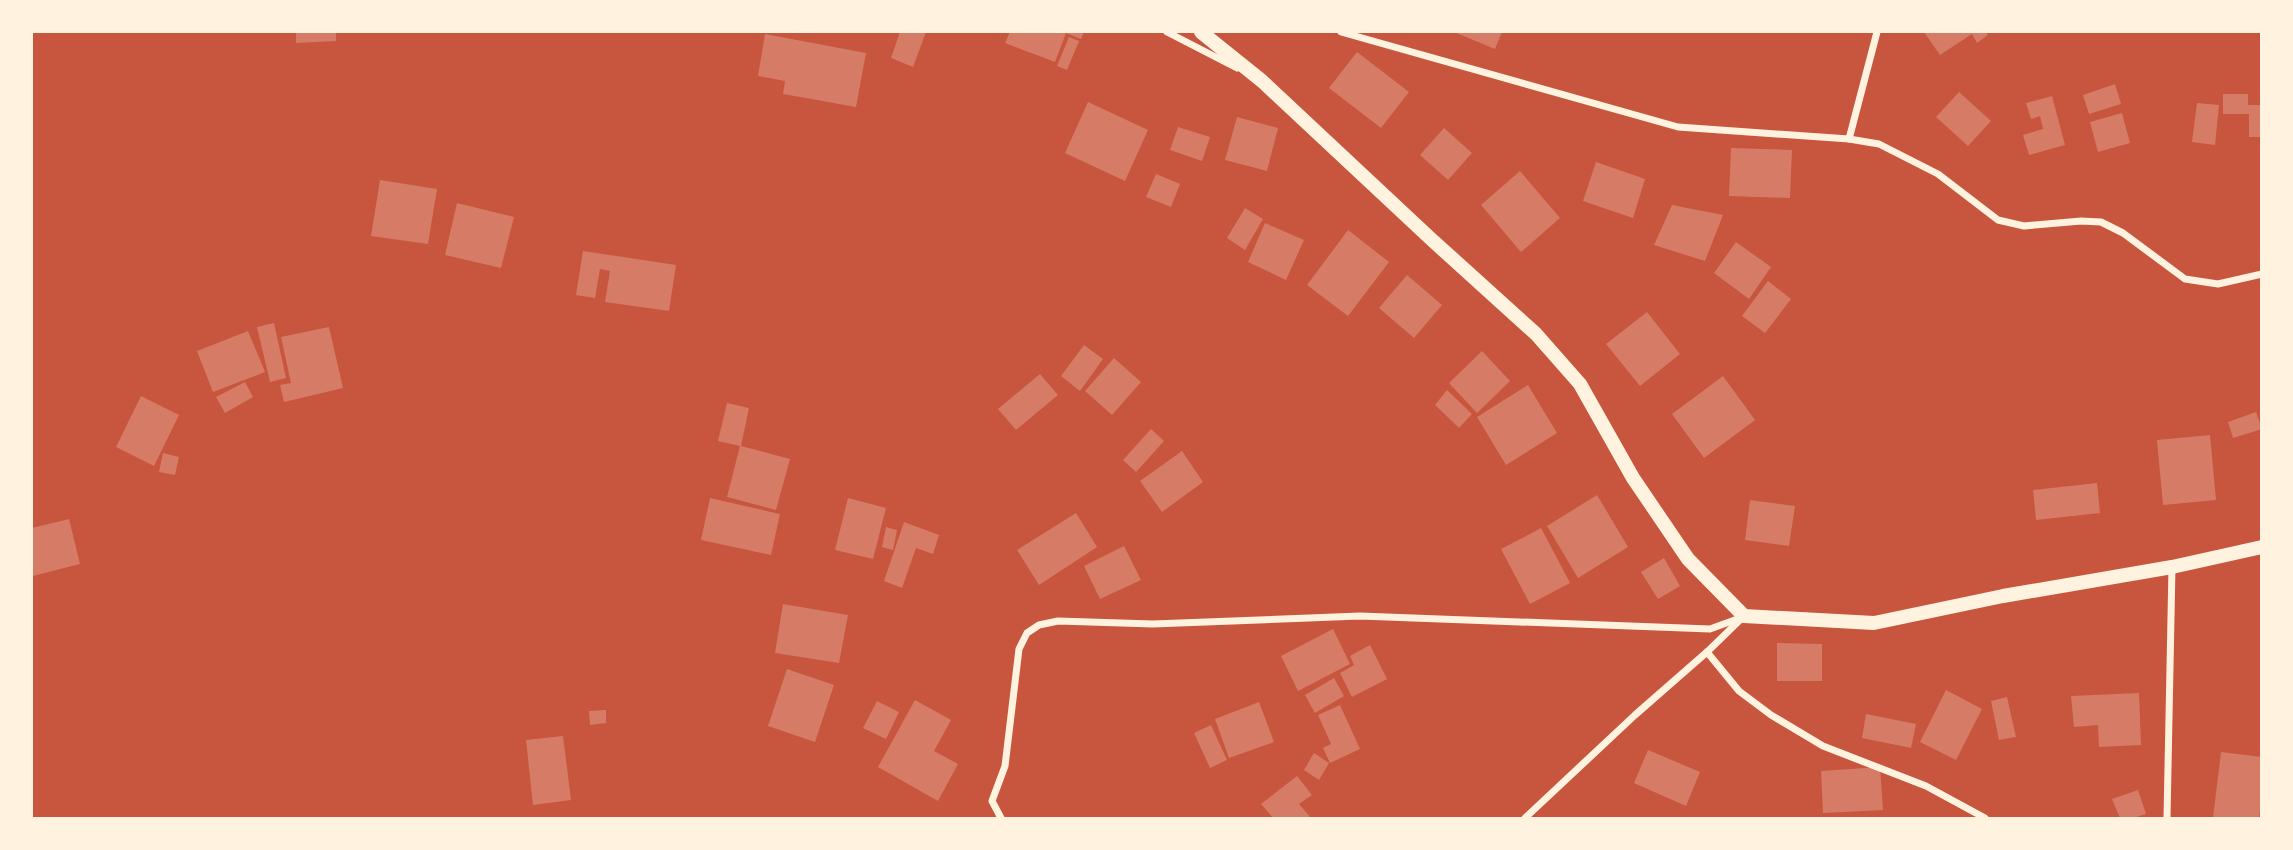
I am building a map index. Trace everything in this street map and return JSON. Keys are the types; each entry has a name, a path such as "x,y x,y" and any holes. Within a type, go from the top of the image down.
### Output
{"main road":[{"path":"1200,32 1262,81 1536,334 1580,384 1633,478 1688,559 1744,616 1874,623 2003,596 2172,567 2262,547"}],"street":[{"path":"1167,32 1262,81"},
{"path":"1341,32 1678,127 1849,139 1879,144 1938,174 1998,220 2024,226 2081,220 2101,222 2123,233 2185,279 2218,285 2262,274"},
{"path":"1849,139 1877,32"},
{"path":"2167,818 2172,567"},
{"path":"1001,818 992,801 1005,766 1019,649 1027,634 1039,625 1058,621 1153,624 1360,616 1710,629 1744,616"},
{"path":"1525,818 1744,616"},
{"path":"1707,652 1739,691 1781,722 1823,746 1926,786 1985,818"}],"building":[{"path":"296,32 336,32 336,41 296,43"},
{"path":"900,32 926,32 913,67 891,58"},
{"path":"1010,32 1084,32 1081,39 1066,33 1055,62 1005,43"},
{"path":"1454,32 1502,32 1495,49"},
{"path":"1924,32 1986,32 1988,35 1977,43 1972,34 1940,55"},
{"path":"765,34 866,53 856,107 783,94 785,81 758,76"},
{"path":"1069,37 1079,41 1067,70 1057,66"},
{"path":"1357,52 1409,92 1381,128 1329,88"},
{"path":"2115,84 2121,104 2089,114 2083,95"},
{"path":"1959,92 1991,121 1968,146 1936,117"},
{"path":"2223,94 2248,94 2248,105 2262,105 2262,137 2249,137 2249,114 2223,114"},
{"path":"2052,96 2065,145 2029,155 2023,135 2043,129 2040,116 2031,119 2026,103"},
{"path":"1088,102 1148,130 1125,181 1065,153"},
{"path":"2197,103 2219,105 2215,145 2192,142"},
{"path":"2122,113 2130,143 2098,152 2090,122"},
{"path":"1237,117 1278,128 1267,171 1225,160"},
{"path":"1178,127 1210,137 1202,161 1170,150"},
{"path":"1444,128 1472,153 1448,180 1420,155"},
{"path":"1731,148 1792,150 1790,198 1729,196"},
{"path":"1596,162 1645,179 1633,218 1583,201"},
{"path":"1520,171 1560,218 1521,252 1481,205"},
{"path":"1156,174 1180,184 1171,207 1146,197"},
{"path":"380,180 437,189 428,244 371,236"},
{"path":"457,203 514,217 501,268 445,255"},
{"path":"1672,205 1723,215 1705,261 1654,245"},
{"path":"1245,208 1263,219 1245,250 1227,238"},
{"path":"1265,223 1304,240 1286,280 1248,262"},
{"path":"1348,230 1389,262 1348,316 1307,285"},
{"path":"1736,242 1771,267 1749,299 1714,273"},
{"path":"583,251 676,265 669,311 605,302 610,271 600,269 595,298 576,295"},
{"path":"1407,275 1442,305 1414,338 1379,308"},
{"path":"1768,281 1791,299 1765,333 1742,316"},
{"path":"1647,312 1680,354 1640,386 1606,344"},
{"path":"274,323 286,378 270,382 257,327"},
{"path":"329,327 343,388 284,402 280,385 291,383 281,337"},
{"path":"248,331 265,372 213,392 197,351"},
{"path":"1084,345 1103,359 1080,391 1061,376"},
{"path":"1482,351 1510,381 1477,413 1449,383"},
{"path":"1114,358 1141,382 1112,415 1085,391"},
{"path":"1040,374 1058,395 1016,430 998,409"},
{"path":"1723,376 1755,420 1704,458 1672,414"},
{"path":"245,382 253,397 225,413 216,397"},
{"path":"1528,385 1557,433 1506,465 1477,417"},
{"path":"1447,390 1472,414 1459,428 1435,405"},
{"path":"141,396 179,415 154,466 116,447"},
{"path":"727,403 749,408 741,446 790,459 776,510 727,497 740,446 718,441"},
{"path":"2256,412 2262,429 2233,438 2228,422"},
{"path":"1151,429 1164,441 1136,472 1123,460"},
{"path":"2210,435 2216,500 2163,505 2157,440"},
{"path":"1182,451 1203,482 1162,512 1140,481"},
{"path":"163,453 179,457 175,475 159,472"},
{"path":"2097,483 2100,513 2036,520 2033,490"},
{"path":"1597,495 1628,547 1578,578 1547,526"},
{"path":"710,498 780,514 771,555 701,540"},
{"path":"848,498 886,508 873,559 835,550"},
{"path":"1750,500 1795,506 1789,546 1745,540"},
{"path":"1076,513 1097,547 1039,585 1017,550"},
{"path":"69,519 80,564 33,576 32,528"},
{"path":"904,522 939,535 933,554 916,548 902,588 884,581"},
{"path":"886,527 897,530 893,550 882,547"},
{"path":"1541,528 1570,583 1530,604 1501,549"},
{"path":"1124,546 1141,580 1100,599 1084,566"},
{"path":"1664,558 1680,586 1658,599 1641,572"},
{"path":"783,604 848,615 839,663 775,653"},
{"path":"1333,629 1350,664 1298,691 1281,656"},
{"path":"1777,643 1822,644 1822,681 1777,681"},
{"path":"1370,645 1387,679 1352,697 1340,673 1354,665 1350,656"},
{"path":"787,669 834,685 815,742 768,726"},
{"path":"1334,678 1344,696 1315,713 1305,695"},
{"path":"1946,690 1982,709 1956,760 1920,742"},
{"path":"2139,693 2141,745 2099,747 2098,725 2074,727 2071,696"},
{"path":"2007,697 2016,737 1999,740 1991,701"},
{"path":"915,700 951,720 934,751 958,764 938,801 878,767"},
{"path":"877,701 899,712 886,739 863,728"},
{"path":"1259,702 1274,742 1229,758 1215,719"},
{"path":"1340,705 1360,749 1330,763 1323,748 1331,744 1318,715"},
{"path":"606,710 606,723 590,725 589,711"},
{"path":"1866,714 1916,724 1911,748 1862,738"},
{"path":"1211,725 1227,760 1210,768 1194,733"},
{"path":"563,736 571,800 533,805 526,740"},
{"path":"1648,750 1700,772 1686,806 1634,783"},
{"path":"2221,752 2262,757 2259,818 2213,818"},
{"path":"1314,753 1329,763 1319,780 1304,770"},
{"path":"1880,767 1883,810 1823,813 1821,771"},
{"path":"1297,776 1312,795 1299,804 1311,818 1273,818 1261,804"},
{"path":"2138,790 2146,814 2120,818 2112,799"}]}
